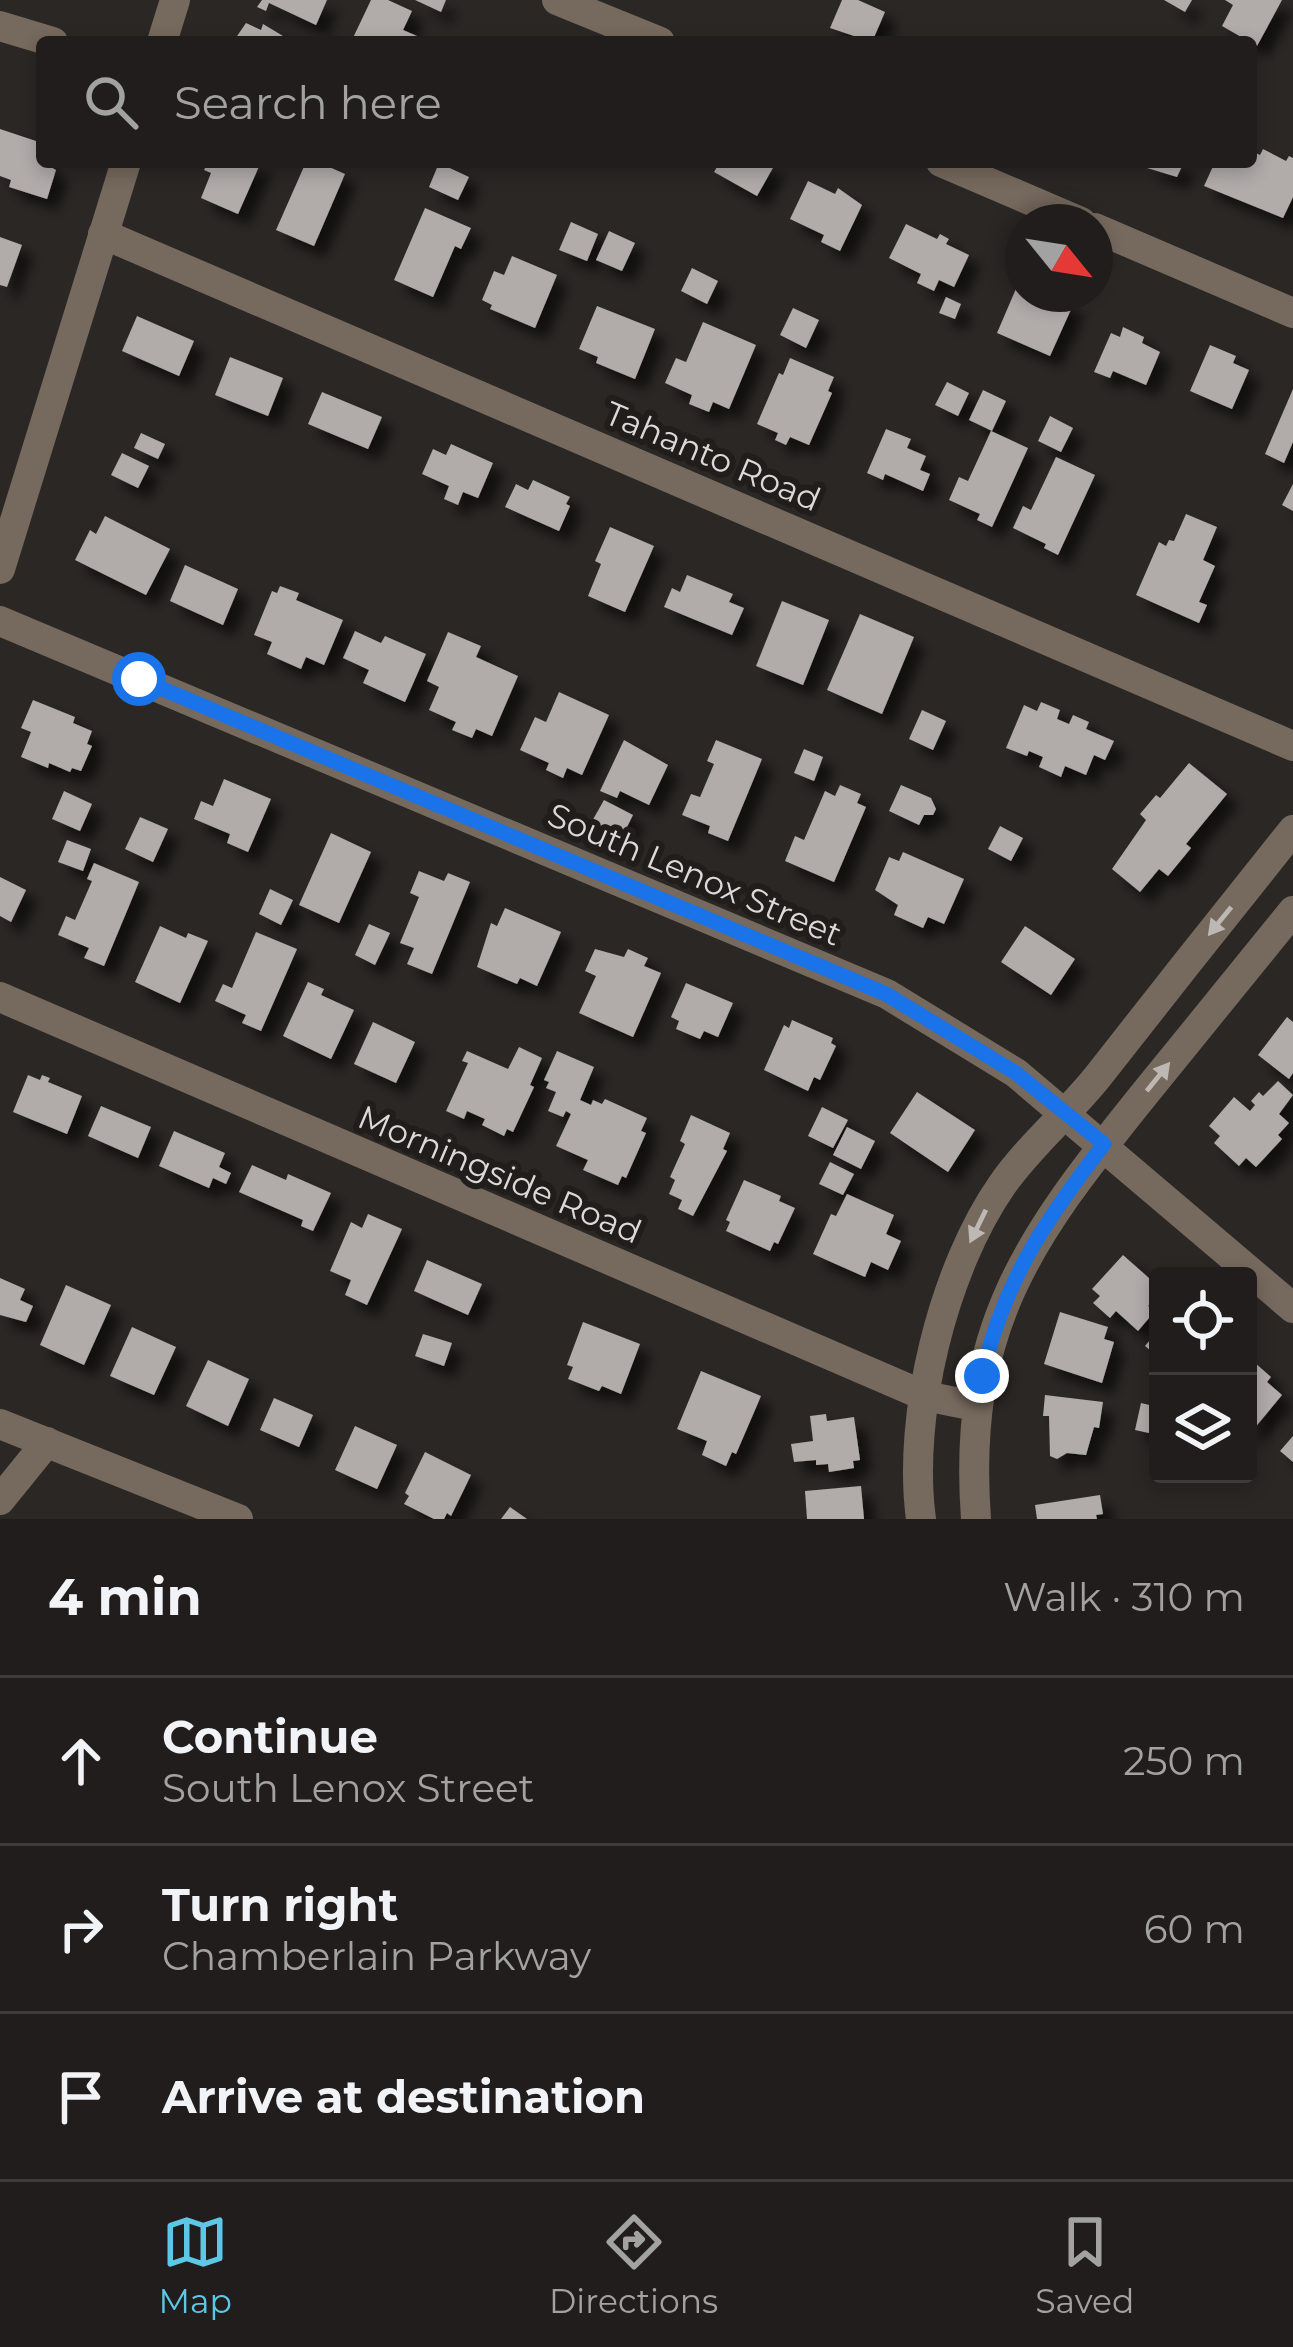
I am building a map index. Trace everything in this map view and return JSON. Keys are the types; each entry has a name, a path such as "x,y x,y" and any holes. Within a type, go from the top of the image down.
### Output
{"street":[{"path":"165,36 175,0"},
{"path":"557,0 645,36"},
{"path":"0,26 36,37"},
{"path":"0,569 123,168"},
{"path":"955,168 1039,204"},
{"name":"Tahanto Road","path":"103,234 1293,746"},
{"path":"1113,236 1293,313"},
{"name":"South Lenox Street","path":"0,621 886,994 980,1048 1067,1115 1293,1308"},
{"path":"921,1519 926,1396 954,1281 985,1211 1006,1179 1067,1115 1293,830"},
{"path":"976,1519 975,1406 991,1340 1025,1254 1104,1144 1293,911"},
{"name":"Morningside Road","path":"0,997 926,1396 975,1406"},
{"path":"0,1424 238,1519"},
{"path":"0,1500 47,1442"}],"building":[{"path":"262,0 327,0 316,25 269,3 266,11 257,7"},
{"path":"371,0 388,0 412,11 403,30 417,36 354,36"},
{"path":"415,0 446,0 441,12"},
{"path":"842,0 858,0 885,12 875,36 854,36 830,28"},
{"path":"1164,0 1192,0 1185,12"},
{"path":"1225,0 1282,0 1257,46 1257,36 1240,36 1222,26 1233,5"},
{"path":"246,23 261,30 263,24 283,36 237,36"},
{"path":"0,129 36,141 36,168 56,170 47,199 9,187 11,180 0,176"},
{"path":"1263,149 1286,161 1293,158 1293,197 1283,218 1204,186 1212,168 1257,168"},
{"path":"258,168 238,214 201,198 211,173 204,170"},
{"path":"303,168 332,168 345,174 314,246 276,230"},
{"path":"437,168 469,177 458,200 429,187"},
{"path":"716,168 773,168 757,196 714,172"},
{"path":"1147,168 1181,168 1177,177"},
{"path":"808,181 835,194 838,188 862,205 840,251 821,242 824,235 790,219"},
{"path":"425,208 471,228 461,249 455,246 433,297 394,280"},
{"path":"571,222 598,234 587,261 559,250"},
{"path":"906,224 937,239 940,234 949,239 946,244 969,255 954,287 939,280 934,291 917,283 921,274 889,258"},
{"path":"609,231 635,243 622,271 596,260"},
{"path":"0,237 22,245 7,287 0,285"},
{"path":"512,256 557,275 535,328 490,309 492,305 482,300 494,271 504,275"},
{"path":"692,268 718,281 707,304 681,291"},
{"path":"946,297 961,304 955,319 939,313"},
{"path":"597,306 655,329 635,379 596,363 598,357 579,349"},
{"path":"793,308 819,320 806,348 780,335"},
{"path":"1006,312 1070,312 1050,356 997,333"},
{"path":"137,316 194,341 179,376 122,351"},
{"path":"703,322 756,345 729,409 713,402 709,412 689,404 692,395 665,383 676,358 686,362"},
{"path":"1123,327 1160,352 1146,385 1113,371 1110,378 1094,372 1111,333 1120,337"},
{"path":"1210,345 1236,356 1233,363 1249,370 1232,409 1190,391"},
{"path":"230,357 283,378 268,416 215,395"},
{"path":"790,358 834,377 828,391 832,393 809,445 790,437 786,445 775,440 778,433 757,424"},
{"path":"947,382 969,393 958,416 935,405"},
{"path":"1293,389 1293,442 1284,463 1265,454"},
{"path":"983,390 1006,401 992,431 969,420"},
{"path":"322,392 382,417 368,449 308,424"},
{"path":"1050,416 1073,428 1061,452 1038,441"},
{"path":"886,429 911,439 907,448 926,456 920,470 930,474 923,491 885,474 883,480 867,473"},
{"path":"991,431 1028,448 992,527 977,520 980,514 949,500 959,477 968,481"},
{"path":"141,433 165,444 158,459 134,448"},
{"path":"451,444 493,463 478,498 463,492 458,505 444,499 449,486 422,474 433,449 446,455"},
{"path":"122,453 149,466 138,488 111,475"},
{"path":"1056,457 1095,475 1058,555 1013,528 1023,506 1031,510"},
{"path":"533,480 570,497 559,531 505,507 516,484 528,490"},
{"path":"1293,484 1293,511 1282,505"},
{"path":"1186,514 1217,527 1203,560 1215,566 1199,602 1207,605 1199,623 1136,595 1159,542 1166,546 1174,541"},
{"path":"105,516 170,549 146,595 75,560 90,530 96,534"},
{"path":"610,527 654,546 625,612 588,596 601,564 595,561"},
{"path":"185,565 238,589 223,625 170,601"},
{"path":"687,575 733,594 729,602 744,608 732,635 664,607 672,588 680,592"},
{"path":"280,586 299,593 296,600 343,620 324,665 306,657 301,669 267,654 272,642 254,635 272,591 277,593"},
{"path":"782,601 829,620 803,685 756,666"},
{"path":"860,614 914,637 882,714 827,690"},
{"path":"355,631 381,643 385,636 426,654 405,702 363,683 369,670 343,658"},
{"path":"448,632 481,646 476,657 518,676 492,736 476,729 472,738 452,730 456,722 429,710 439,687 427,681"},
{"path":"559,692 609,715 582,775 567,768 563,778 546,770 549,763 520,750 535,717 546,722"},
{"path":"33,700 75,717 73,723 92,731 87,744 92,746 81,771 72,768 70,772 49,763 48,768 21,757 31,732 21,728"},
{"path":"1041,702 1060,710 1057,719 1069,724 1073,715 1089,722 1086,729 1114,741 1105,760 1094,755 1086,775 1065,766 1061,777 1039,767 1043,757 1006,748 1024,705 1037,711"},
{"path":"922,710 946,721 933,750 909,739"},
{"path":"624,740 668,765 649,805 620,791 617,798 600,791"},
{"path":"716,740 762,759 728,841 708,833 710,826 682,815 691,794 700,797 714,764 707,761"},
{"path":"804,749 823,757 814,781 794,773"},
{"path":"1189,763 1227,794 1186,844 1191,848 1168,876 1159,869 1140,892 1112,869 1146,820 1140,814"},
{"path":"224,779 271,799 248,852 227,843 230,834 194,819 201,801 213,806"},
{"path":"840,785 861,794 857,803 866,807 834,882 785,861 795,836 804,840 825,791 835,796"},
{"path":"901,785 931,798 936,809 933,815 924,815 919,825 889,811"},
{"path":"64,791 92,804 80,831 52,819"},
{"path":"604,800 633,815 621,839 591,823"},
{"path":"140,817 168,829 153,862 125,849"},
{"path":"1000,826 1023,838 1011,861 988,849"},
{"path":"331,833 371,852 339,923 299,905"},
{"path":"67,840 91,849 83,871 58,862"},
{"path":"903,852 964,879 944,924 928,917 923,928 894,915 898,905 875,890 889,857 899,861"},
{"path":"94,863 139,882 104,966 84,958 89,948 58,935 66,916 75,920 92,881 87,879"},
{"path":"419,871 444,881 448,873 470,882 432,974 407,964 414,948 400,943 419,897 410,893"},
{"path":"0,877 26,890 11,922 0,916"},
{"path":"270,889 293,900 281,925 259,914"},
{"path":"505,908 561,932 537,986 520,978 517,984 477,967 491,923 497,926"},
{"path":"369,924 390,933 375,965 355,955"},
{"path":"160,926 186,938 188,933 208,941 180,1003 135,982"},
{"path":"1025,926 1075,959 1051,995 1001,962"},
{"path":"256,932 297,949 261,1031 242,1023 246,1015 215,1001 223,984 232,988"},
{"path":"595,949 624,957 628,949 648,958 644,966 661,973 633,1037 579,1013 596,976 585,971"},
{"path":"308,982 324,989 321,995 354,1010 331,1059 283,1036"},
{"path":"686,983 733,1003 718,1037 704,1031 700,1039 676,1029 679,1021 671,1017"},
{"path":"1287,1017 1293,1022 1289,1079 1258,1055"},
{"path":"792,1020 833,1038 831,1043 836,1046 820,1080 814,1077 808,1091 764,1070 784,1025 789,1028"},
{"path":"373,1022 415,1042 396,1083 354,1064"},
{"path":"519,1047 542,1058 513,1132 507,1129 504,1136 467,1111 464,1119 446,1111 468,1063 462,1061 467,1051 508,1069"},
{"path":"557,1051 594,1067 580,1100 591,1105 593,1100 602,1104 605,1099 647,1118 641,1131 646,1133 626,1178 622,1176 618,1185 583,1170 588,1160 556,1146 571,1114 566,1111 563,1117 548,1111 556,1092 546,1088 549,1082 544,1080"},
{"path":"28,1075 50,1078 48,1082 82,1096 67,1134 13,1112"},
{"path":"1278,1081 1293,1095 1279,1114 1289,1123 1278,1135 1282,1139 1256,1167 1246,1158 1239,1166 1214,1143 1220,1136 1209,1126 1234,1097 1250,1111 1259,1092 1263,1096"},
{"path":"917,1092 975,1130 948,1172 890,1133"},
{"path":"101,1106 151,1127 138,1158 88,1136"},
{"path":"822,1107 848,1120 833,1148 808,1136"},
{"path":"691,1115 730,1133 723,1149 727,1151 693,1216 678,1209 682,1200 669,1194 675,1180 670,1177 685,1144 680,1141"},
{"path":"847,1127 875,1141 861,1169 833,1155"},
{"path":"174,1131 225,1153 219,1167 231,1173 226,1184 213,1178 209,1188 159,1166"},
{"path":"830,1162 854,1174 843,1195 819,1184"},
{"path":"252,1165 331,1193 313,1231 301,1226 303,1220 239,1192"},
{"path":"744,1180 781,1196 779,1201 795,1208 770,1251 726,1231 730,1222 726,1220"},
{"path":"847,1194 894,1215 886,1234 901,1241 888,1270 871,1262 865,1277 813,1254 831,1214 836,1216"},
{"path":"368,1214 402,1229 367,1305 345,1295 351,1280 330,1271 351,1222 362,1228"},
{"path":"1123,1255 1149,1278 1149,1318 1138,1331 1116,1311 1110,1318 1093,1303 1100,1296 1092,1289"},
{"path":"427,1260 482,1284 468,1315 414,1291"},
{"path":"0,1278 25,1289 20,1300 33,1306 26,1322 0,1315"},
{"path":"66,1285 111,1305 84,1365 40,1345"},
{"path":"1060,1312 1108,1327 1104,1339 1114,1342 1102,1383 1044,1364"},
{"path":"583,1322 640,1344 621,1394 568,1379 573,1367 567,1365"},
{"path":"132,1327 176,1347 154,1395 110,1376"},
{"path":"423,1334 452,1343 444,1366 415,1356"},
{"path":"208,1360 249,1379 228,1426 186,1406"},
{"path":"1257,1365 1271,1377 1267,1382 1282,1395 1257,1425"},
{"path":"701,1371 761,1396 726,1466 702,1455 707,1441 677,1429"},
{"path":"1045,1395 1103,1402 1099,1428 1094,1427 1086,1455 1050,1456 1049,1416 1043,1416"},
{"path":"274,1398 313,1415 299,1447 260,1430"},
{"path":"1141,1403 1149,1405 1149,1433 1135,1430"},
{"path":"826,1414 827,1421 854,1417 860,1460 853,1461 854,1468 829,1472 828,1464 816,1465 816,1460 794,1462 791,1444 813,1441 810,1416"},
{"path":"355,1426 397,1445 377,1489 335,1470"},
{"path":"1293,1436 1293,1462 1280,1451"},
{"path":"425,1452 471,1475 451,1516 447,1513 444,1519 404,1504"},
{"path":"861,1486 864,1519 807,1519 805,1491"},
{"path":"1100,1495 1103,1514 1096,1515 1097,1519 1037,1519 1035,1505"},
{"path":"510,1507 527,1519 501,1519"}],"route":[{"path":"139,679 886,994 1016,1073 1104,1144 1025,1254 982,1376"}]}
